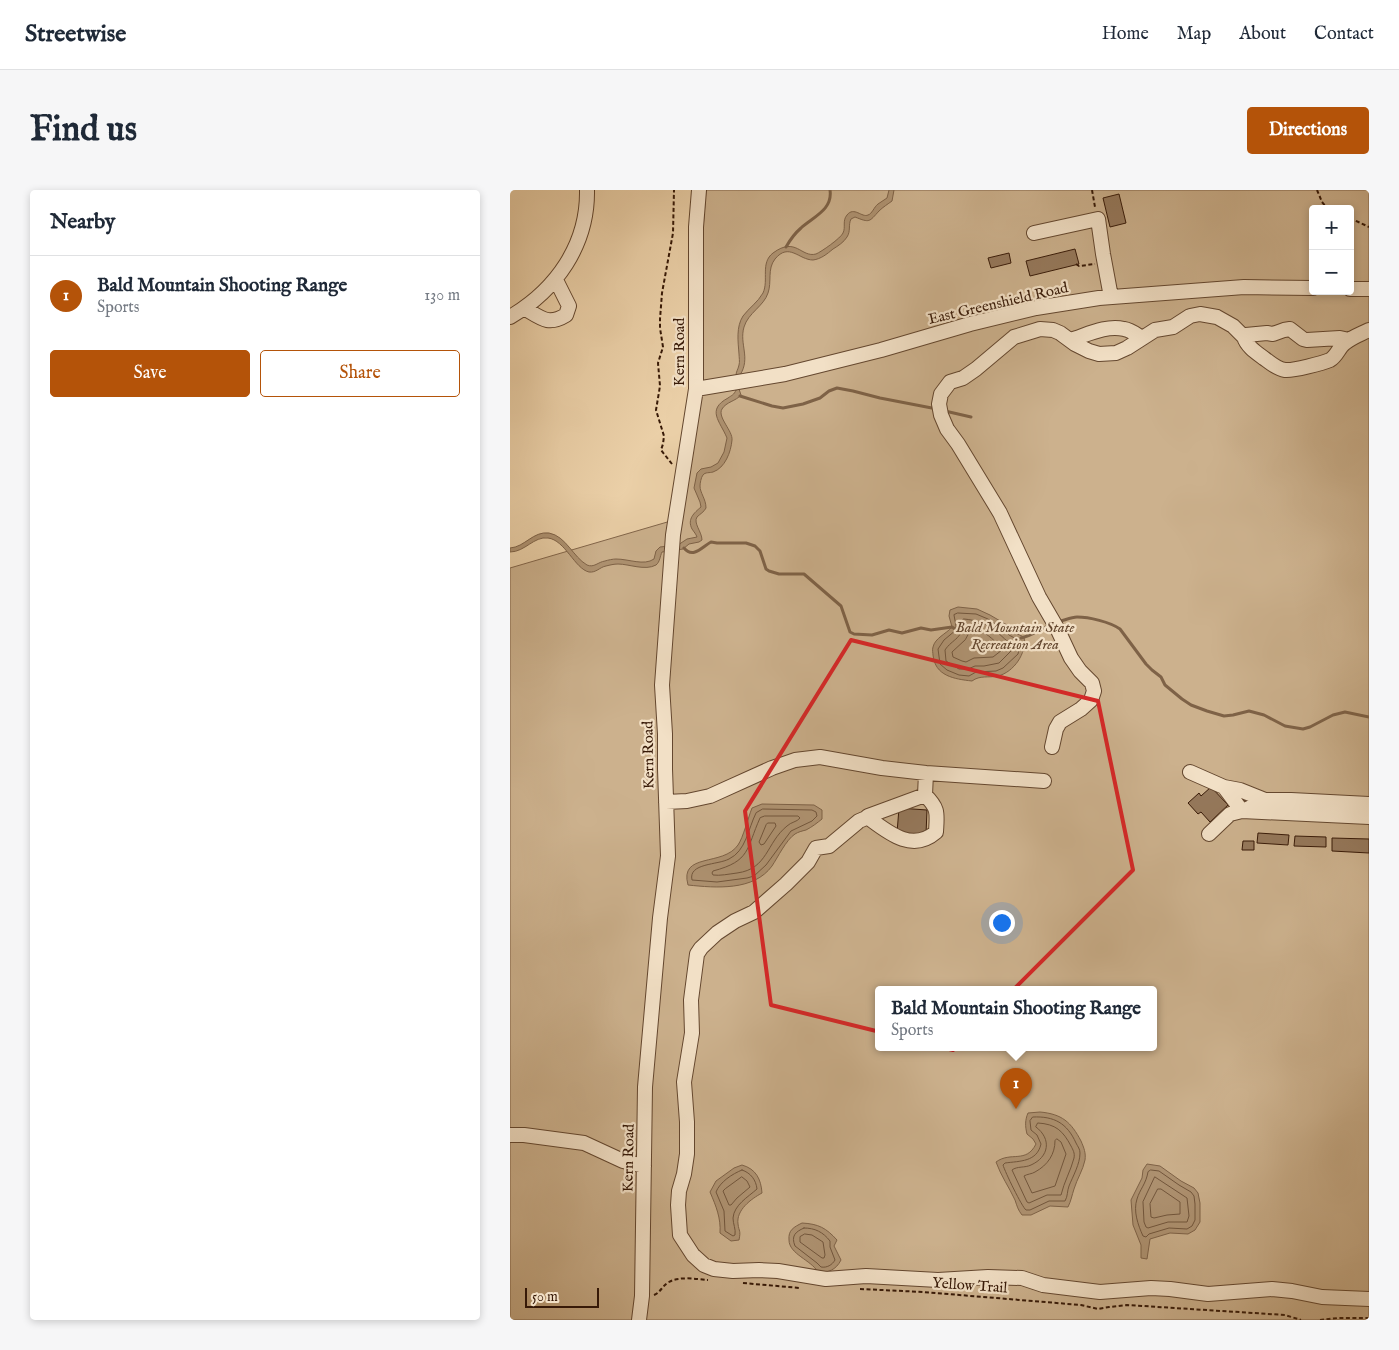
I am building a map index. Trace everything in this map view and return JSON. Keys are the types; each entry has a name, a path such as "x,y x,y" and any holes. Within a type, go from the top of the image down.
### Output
{"street":[{"path":"510,318 556,280 570,258 584,222 587,190"},
{"name":"Kern Road","path":"638,1320 642,1296 646,1087 660,918 668,856 662,685 673,535 696,389 696,244 699,190"},
{"path":"1034,234 1098,219 1111,297"},
{"path":"524,308 544,320 557,321 566,315 569,306 556,280"},
{"name":"East Greenshield Road","path":"696,389 785,374 1036,308 1111,297 1244,287 1309,288"},
{"path":"1354,289 1369,289"},
{"path":"1052,747 1056,729 1060,722 1081,709 1091,700 1094,691 1092,683 1071,658 1057,628 1038,597 1000,513 958,444 946,428 939,404 941,394 950,382 963,378 1014,336 1046,328 1060,333 1089,352 1116,354 1155,330 1173,327 1190,316 1200,314 1217,317 1233,326 1255,352 1276,367 1284,370 1330,360 1350,340 1369,330"},
{"path":"1070,340 1100,329 1113,327 1126,329 1142,338"},
{"path":"1244,337 1246,335 1273,334 1290,329 1307,340 1340,338 1350,340"},
{"path":"666,802 687,801 710,796 772,768 795,760 820,757 882,768 926,773 1044,781"},
{"path":"1190,772 1265,800 1369,804"},
{"path":"866,818 890,834 905,840 920,841 929,838 936,832 937,814 934,804 925,795 926,773"},
{"path":"1224,786 1242,811"},
{"path":"925,795 868,816 859,821 829,846 816,848 802,870 765,903 754,912 735,921 717,933 697,954 691,1000 692,1034 684,1082 687,1154 684,1174 678,1191 680,1236 693,1255 704,1265 714,1269 778,1271 826,1279 866,1276 938,1280 988,1277 1022,1278 1043,1285 1100,1292 1151,1288 1208,1294 1272,1289 1322,1297 1369,1299"},
{"path":"1209,834 1230,814 1242,811 1265,800"},
{"path":"1242,811 1369,817"},
{"path":"510,1135 524,1135 584,1143 623,1161 644,1166"}],"path":[{"path":"674,190 674,233 662,293 660,328 663,347 658,363 660,386 656,410 664,436 661,450 682,476"},
{"path":"1092,190 1098,219"},
{"path":"1318,190 1325,205"},
{"path":"1354,220 1369,226"},
{"path":"1076,264 1079,266 1104,263"},
{"path":"642,1296 651,1296 659,1293 668,1282 680,1279 710,1280"},
{"path":"742,1283 807,1288"},
{"name":"Yellow Trail","path":"854,1289 1014,1299 1081,1305 1098,1310 1127,1305 1285,1315 1301,1320"},
{"path":"1320,1320 1369,1318"}],"highlighted area":[{"path":"851,640 1098,701 1133,870 953,1050 771,1005 745,811"}],"green space":[{"name":"Bald Mountain State Recreation Area","path":"706,190 1369,190 1369,1320 510,1320 510,568 681,518"}],"water":[{"path":"889,190 894,190 892,201 869,220 855,217 851,219 846,239 824,256 813,260 794,253 785,252 775,259 770,271 769,289 766,298 744,327 745,363 740,375 736,376 739,367 739,325 743,316 763,293 769,257 781,248 787,247 793,247 811,254 819,253 831,245 844,231 847,215 852,212 869,214 887,198"},
{"path":"739,389 741,395 726,405 721,412 723,420 732,436 729,454 721,467 713,472 704,474 701,480 700,489 706,508 697,517 696,522 702,540 689,544 683,549 662,552 657,564 652,567 615,564 591,572 584,570 560,544 548,538 538,539 520,550 510,552 510,548 520,545 538,534 549,533 565,542 587,565 592,566 615,559 646,562 654,559 656,551 660,547 678,545 687,539 697,537 690,522 694,514 701,507 694,488 697,473 701,469 718,463 724,452 727,438 718,421 716,411 721,402"},
{"path":"958,607 977,609 1007,625 1011,631 1024,637 1021,655 1014,666 1004,674 981,677 972,681 946,675 937,668 933,655 934,644 952,627 949,616 950,610"},
{"path":"762,804 814,805 822,810 822,819 792,837 785,844 772,866 755,880 745,884 722,887 688,885 687,875 690,868 696,864 731,852 740,842 752,808"},
{"path":"1040,1112 1060,1117 1069,1124 1081,1141 1085,1160 1068,1207 1050,1206 1031,1215 1022,1215 996,1162 1007,1157 1023,1156 1032,1150 1036,1144 1027,1134 1026,1118 1028,1113"},
{"path":"1147,1164 1160,1166 1194,1188 1198,1193 1200,1203 1200,1222 1195,1230 1188,1234 1170,1233 1150,1239 1147,1259 1141,1258 1141,1245 1133,1225 1131,1200"},
{"path":"742,1165 751,1169 757,1175 762,1193 753,1198 739,1214 739,1240 731,1241 720,1233 719,1217 710,1192 716,1181 734,1168"},
{"path":"802,1223 822,1227 837,1240 834,1246 841,1260 834,1268 825,1272 818,1272 796,1253 790,1245 789,1234"}],"building":[{"path":"1119,194 1126,223 1110,227 1103,198"},
{"path":"1075,249 1079,264 1030,276 1026,261"},
{"path":"1009,253 1011,263 991,268 988,258"},
{"path":"1211,787 1228,805 1210,822 1201,812 1198,814 1188,803 1199,793 1201,796"},
{"path":"899,808 927,810 926,834 897,833"},
{"path":"1258,833 1289,835 1288,845 1257,843"},
{"path":"1295,836 1326,837 1326,847 1294,846"},
{"path":"1332,838 1369,839 1369,853 1332,851"},
{"path":"1243,841 1254,841 1254,850 1242,850"}],"waterway":[{"path":"786,247 792,237 825,208 830,197 830,190"},
{"path":"740,396 783,408 820,398 837,388 937,409"},
{"path":"945,411 971,417"},
{"path":"684,548 687,551 694,552 711,542 746,543 755,546 760,551 766,569 779,574 804,574 841,606 850,632 854,634 872,635 889,630 902,633 921,628 931,630 952,627 955,629"},
{"path":"1057,622 1082,617 1116,626 1146,664 1161,677 1165,685 1191,705 1207,711 1224,716 1249,711 1264,715 1285,726 1303,729 1333,715 1345,712 1369,717"},
{"path":"1021,638 1051,625"}],"place":[{"name":"Bald Mountain Shooting Range","path":"1016,1109"}]}
